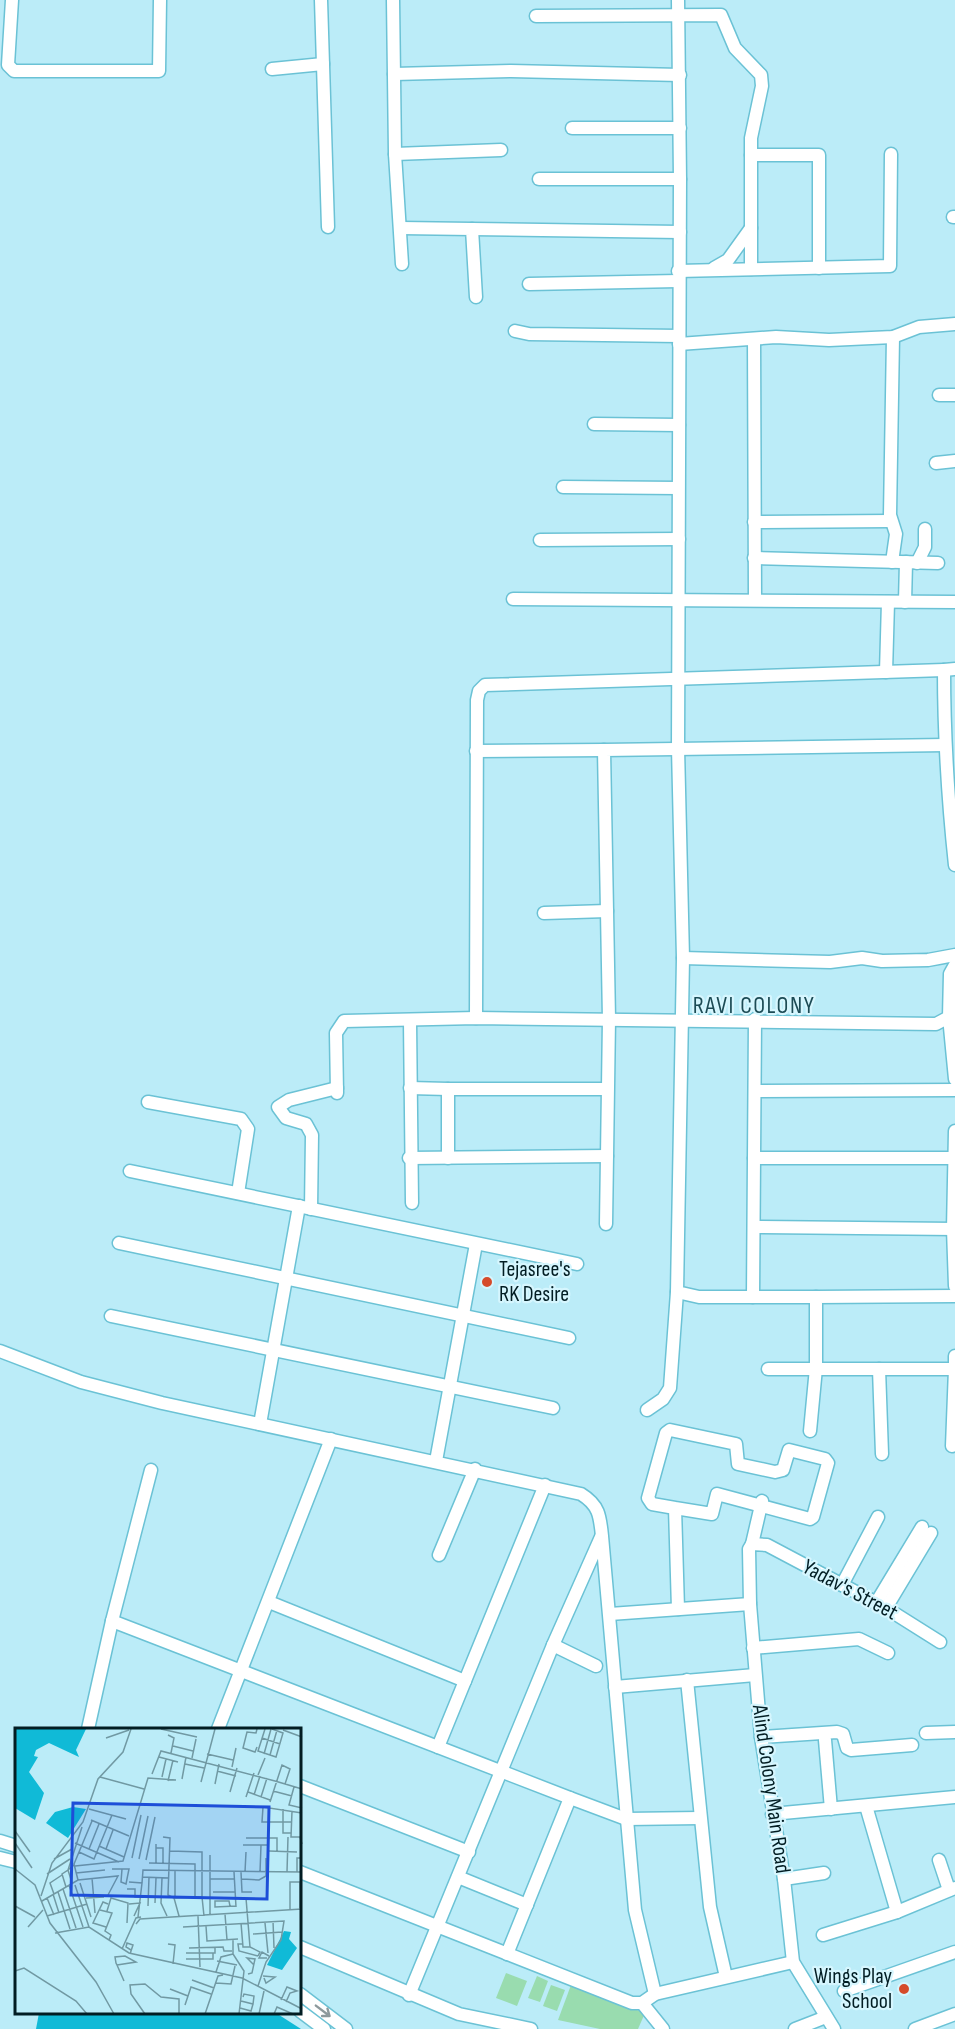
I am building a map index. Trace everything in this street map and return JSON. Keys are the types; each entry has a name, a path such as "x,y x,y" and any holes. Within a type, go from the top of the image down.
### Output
{"street":[{"path":"12,0 8,65 14,70 148,71 159,71 160,0"},
{"path":"321,0 328,227"},
{"path":"393,0 395,154 402,264"},
{"path":"647,1410 663,1399 670,1388 677,1292 682,958 678,748 680,75 678,0"},
{"path":"536,16 721,15 735,48 761,75 762,86 753,120 751,155 751,269"},
{"path":"272,69 323,64"},
{"path":"394,74 511,71 680,75"},
{"path":"572,128 680,128"},
{"path":"395,154 501,150"},
{"path":"529,284 678,276 710,270 890,266 891,154"},
{"path":"751,155 819,155 819,268"},
{"path":"539,179 680,179"},
{"path":"401,228 680,232"},
{"path":"472,228 476,297"},
{"path":"710,270 728,260 751,228"},
{"path":"514,331 529,334 679,340 893,337 919,327 955,324"},
{"path":"892,562 896,534 891,521 893,337"},
{"path":"754,339 754,599"},
{"path":"939,395 955,395"},
{"path":"594,424 679,425"},
{"path":"936,463 955,462"},
{"path":"563,487 678,489"},
{"path":"754,522 891,521"},
{"path":"905,602 911,562 925,548 925,529"},
{"path":"540,540 679,539"},
{"path":"754,558 938,563"},
{"path":"513,599 680,602 754,599 955,602"},
{"path":"886,672 888,602"},
{"path":"476,1018 477,700 479,691 485,685 950,670 945,745 955,865"},
{"path":"476,751 945,745"},
{"path":"604,750 609,1019 606,1089 606,1224"},
{"path":"544,913 607,911"},
{"path":"682,958 830,962 862,957 882,961 928,960 955,955"},
{"path":"955,965 950,974 949,1017 955,1079"},
{"path":"260,1424 286,1279 305,1207 312,1135 306,1124 286,1118 278,1107 289,1100 337,1090 336,1033 344,1021 476,1018 681,1019 936,1024 949,1017"},
{"path":"753,1297 755,1020"},
{"path":"410,1021 412,1203"},
{"path":"410,1088 606,1089"},
{"path":"448,1089 448,1158"},
{"path":"756,1091 955,1090"},
{"path":"148,1102 241,1119 248,1129 238,1193"},
{"path":"955,1131 955,1286"},
{"path":"410,1158 607,1156"},
{"path":"754,1158 955,1158"},
{"path":"130,1171 577,1264"},
{"path":"754,1227 954,1229"},
{"path":"119,1243 569,1338"},
{"path":"436,1461 476,1244"},
{"path":"677,1292 699,1297 955,1296"},
{"path":"810,1431 816,1368 816,1297"},
{"path":"111,1316 553,1408"},
{"path":"0,1351 81,1382 260,1424 475,1469 581,1494 591,1500 599,1512 602,1536 635,1910 655,1994"},
{"path":"952,1446 955,1356"},
{"path":"768,1369 955,1369"},
{"path":"879,1369 882,1454"},
{"path":"670,1430 736,1444 738,1464 775,1472 783,1470 789,1450 825,1459 828,1463 813,1517 806,1519 762,1504 717,1494 712,1514 675,1508 652,1504 648,1498 666,1434 670,1430"},
{"path":"218,1728 243,1670 331,1439"},
{"path":"439,1555 475,1469"},
{"path":"88,1728 112,1621 151,1470"},
{"path":"438,1746 544,1485"},
{"name":"Alind Colony Main Road","path":"762,1504 755,1544 749,1549 750,1604 761,1737 784,1879 793,1962 834,2029"},
{"path":"675,1508 678,1609"},
{"path":"842,1585 878,1517"},
{"path":"881,1605 926,1530"},
{"path":"410,1995 553,1645 602,1536"},
{"name":"Yadav's Street","path":"755,1544 881,1605 940,1642"},
{"path":"269,1602 465,1681"},
{"path":"610,1614 750,1604"},
{"path":"112,1621 626,1819 700,1818"},
{"path":"753,1648 859,1639 888,1653"},
{"path":"553,1645 596,1666"},
{"path":"615,1687 755,1675"},
{"path":"687,1680 710,1907 726,1977"},
{"path":"761,1737 841,1732 847,1748 851,1750 912,1744"},
{"path":"927,1733 955,1732"},
{"path":"825,1740 831,1809"},
{"path":"302,1787 469,1852"},
{"path":"772,1814 955,1797"},
{"path":"507,1954 570,1798"},
{"path":"866,1806 897,1912"},
{"path":"0,1841 15,1846"},
{"path":"0,1858 15,1862"},
{"path":"823,1935 897,1912 952,1889 939,1860"},
{"path":"302,1873 620,1999 642,2003 663,2029"},
{"path":"784,1879 824,1873"},
{"path":"458,1877 527,1905"},
{"path":"302,1948 410,1995 469,2016 531,2029"},
{"path":"844,1991 955,1952"},
{"path":"642,2003 655,1994 793,1962"},
{"path":"302,1996 346,2029"},
{"path":"302,2012 324,2029"},
{"path":"915,2029 955,2014"},
{"path":"469,2016 478,2029"},
{"path":"795,2029 826,2017"}],"green space":[{"path":"506,1973 527,1981 517,2006 496,1998"},
{"path":"537,1976 548,1981 540,2002 528,1998"},
{"path":"551,1985 565,1990 557,2011 543,2006"},
{"path":"571,1985 645,2013 638,2029 600,2029 558,2020"}],"water":[{"path":"39,2014 278,2014 301,2029 36,2029"}],"place":[{"name":"Tejasree's RK Desire","path":"487,1282"},
{"name":"Wings Play School","path":"904,1989"}],"district":[{"name":"RAVI COLONY","path":"754,1005"}]}
